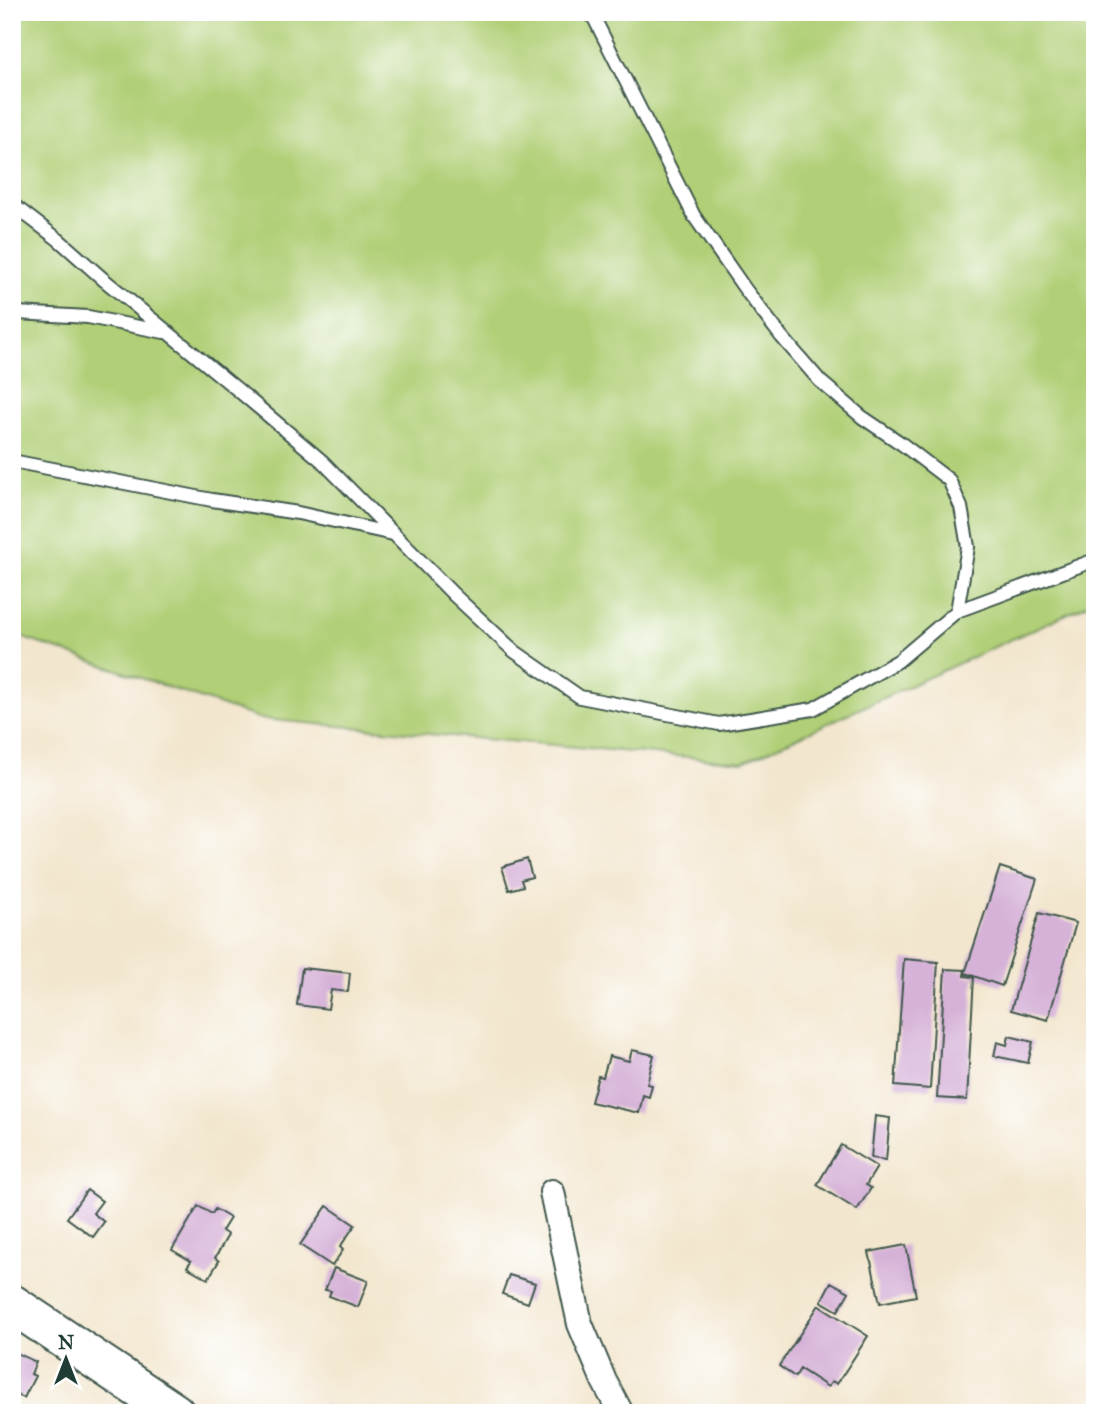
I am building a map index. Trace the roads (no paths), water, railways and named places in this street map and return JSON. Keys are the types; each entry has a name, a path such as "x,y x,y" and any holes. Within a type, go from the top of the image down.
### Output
{"main road":[{"path":"12,1304 175,1413"}],"street":[{"path":"552,1192 580,1324 621,1413"}],"lane":[{"path":"591,12 694,216 773,327 820,381 862,417 949,480 961,507 968,547 957,611"},
{"path":"12,204 59,240 321,461 454,595 514,651 580,697 719,724 813,709 898,661 957,611 1095,559"},
{"path":"12,314 88,317 168,333"},
{"path":"12,461 212,500 298,513 393,534"}]}
